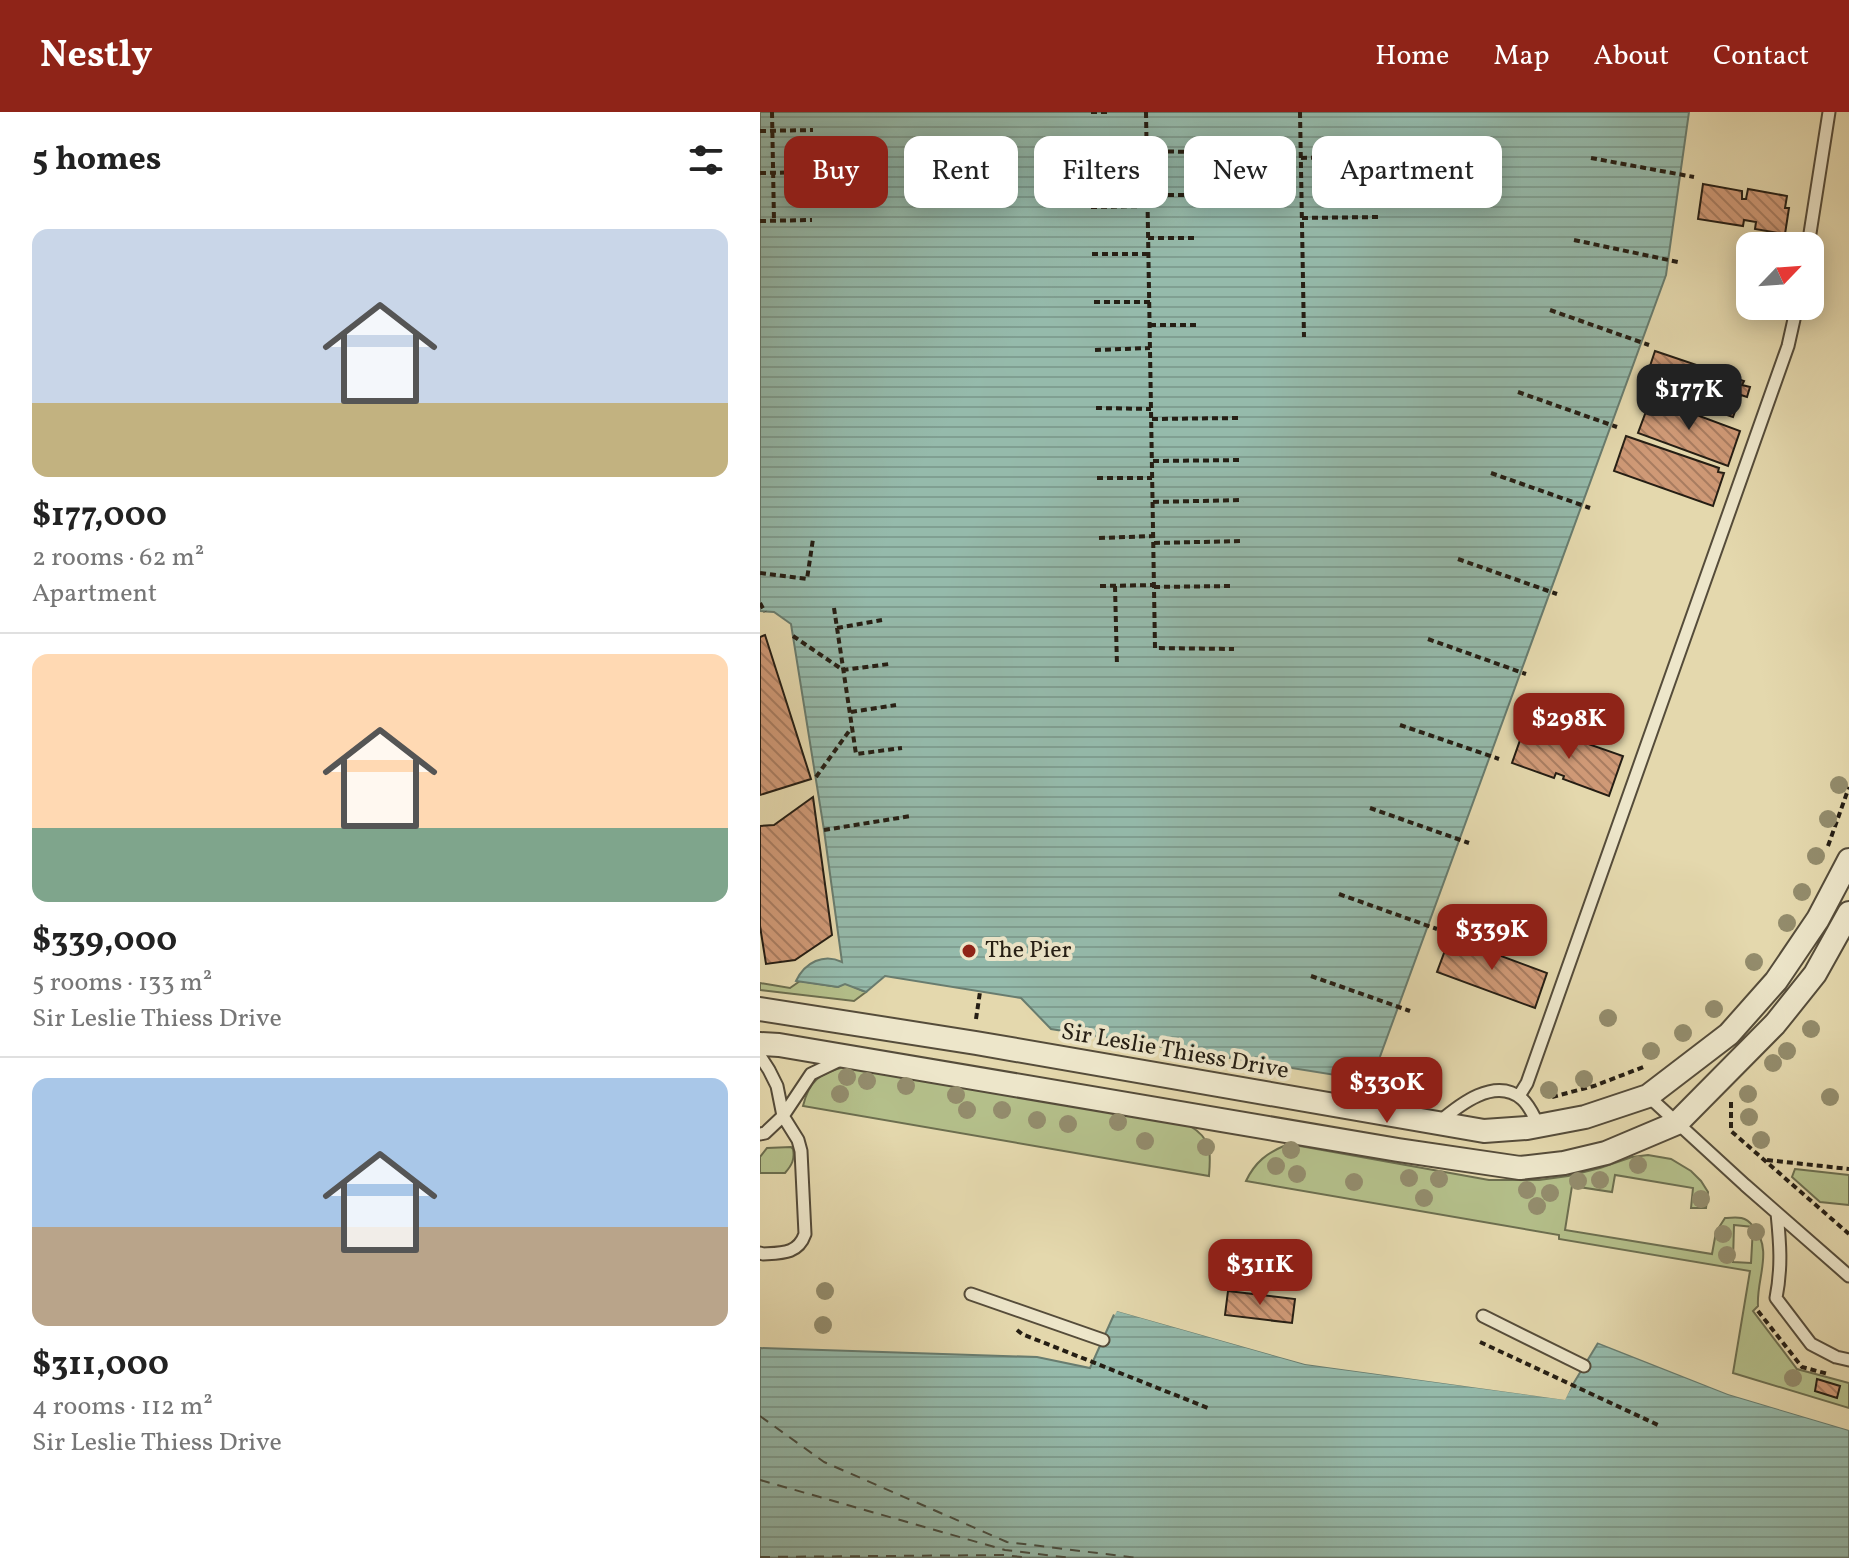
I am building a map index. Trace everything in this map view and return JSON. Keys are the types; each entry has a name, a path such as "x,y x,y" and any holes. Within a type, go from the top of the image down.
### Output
{"street":[{"name":"Sir Leslie Thiess Drive","path":"760,1009 1484,1131 1539,1126 1585,1117 1648,1096 1729,1034 1776,981 1818,919 1849,860"},
{"path":"760,1044 1369,1146 1520,1168 1564,1163 1606,1153 1677,1123 1775,1024 1815,974 1849,913"}],"lane":[{"path":"1810,232 1829,112"},
{"path":"1522,1099 1788,346 1794,320"},
{"path":"760,1056 777,1086 783,1116 801,1151 805,1234 801,1243 786,1253 760,1253"},
{"path":"760,1134 783,1116 811,1074 848,1057"},
{"path":"1438,1123 1478,1095 1505,1092 1522,1099 1539,1126"},
{"path":"1648,1096 1849,1276"},
{"path":"1777,1213 1781,1255 1776,1298 1811,1344 1849,1360"},
{"path":"971,1294 1103,1340"},
{"path":"1483,1316 1584,1366"}],"path":[{"path":"772,112 774,221"},
{"path":"1091,112 1109,112"},
{"path":"1146,112 1147,136"},
{"path":"1300,112 1304,337"},
{"path":"760,131 813,130"},
{"path":"1301,158 1312,158"},
{"path":"1591,158 1694,177"},
{"path":"760,173 784,173"},
{"path":"1148,208 1155,648 1234,649"},
{"path":"1302,218 1381,217"},
{"path":"760,221 812,220"},
{"path":"1148,238 1196,238"},
{"path":"1574,240 1678,262"},
{"path":"1092,254 1149,254"},
{"path":"1094,302 1150,302"},
{"path":"1550,310 1649,345"},
{"path":"1150,325 1196,325"},
{"path":"1095,350 1150,348"},
{"path":"1518,392 1617,427"},
{"path":"1096,408 1151,409"},
{"path":"1152,419 1241,418"},
{"path":"1152,461 1243,460"},
{"path":"1491,473 1590,508"},
{"path":"1097,478 1152,478"},
{"path":"1153,502 1243,500"},
{"path":"1099,538 1154,536"},
{"path":"760,573 807,579 813,539"},
{"path":"1154,543 1243,541"},
{"path":"1458,559 1557,594"},
{"path":"1100,586 1233,586"},
{"path":"1115,586 1117,666"},
{"path":"760,603 765,612"},
{"path":"834,608 856,754 902,748"},
{"path":"837,628 882,620"},
{"path":"793,636 843,670 889,664"},
{"path":"1428,639 1526,674"},
{"path":"850,712 896,705"},
{"path":"1400,725 1499,759"},
{"path":"816,777 852,726"},
{"path":"1824,857 1849,787"},
{"path":"1370,808 1469,843"},
{"path":"824,830 911,816"},
{"path":"1339,894 1437,929"},
{"path":"1311,976 1410,1011"},
{"path":"975,1026 980,992"},
{"path":"1522,1099 1594,1086 1655,1061"},
{"path":"1849,1169 1764,1160 1849,1234"},
{"path":"1012,1326 1022,1334 1208,1408"},
{"path":"1480,1342 1658,1425"}],"green space":[{"path":"800,981 838,987 845,983 866,992 854,1001 760,990 760,983 790,988"},
{"path":"844,1067 1190,1126 1206,1141 1209,1176 803,1106 817,1079"},
{"path":"1286,1145 1489,1180 1539,1180 1568,1176 1648,1155 1671,1159 1701,1181 1708,1192 1706,1208 1691,1208 1693,1188 1615,1175 1612,1192 1572,1186 1565,1230 1712,1254 1716,1232 1725,1218 1747,1220 1753,1226 1759,1235 1763,1255 1758,1306 1753,1311 1797,1369 1849,1383 1849,1408 1733,1373 1750,1271 1246,1181 1258,1163","holes":["1734,1225 1753,1227 1751,1263 1733,1262"]},
{"path":"791,1147 793,1159 785,1173 760,1173 760,1157 767,1148"},
{"path":"1795,1169 1849,1175 1849,1205 1820,1202 1792,1177"}],"shaded area":[{"path":"760,112 1689,112 1666,275 1378,1062 1354,1078 1051,1029 1021,998 885,976 866,992 845,984 838,987 796,981 804,969 816,961 828,958 842,962 791,624 774,612 760,611"},
{"path":"1116,1310 1305,1364 1564,1399 1598,1343 1728,1394 1849,1430 1849,1558 760,1558 760,1348 1037,1357 1090,1368"}],"pier":[{"path":"1117,1307 1306,1360 1563,1395 1569,1384 1572,1386 1565,1400 1305,1364 1117,1311 1115,1315 1111,1313"},
{"path":"1596,1339 1729,1390 1849,1426 1849,1430 1728,1394 1594,1341"}],"building":[{"path":"1703,184 1742,191 1742,199 1746,199 1748,189 1787,196 1785,208 1789,208 1785,232 1755,229 1756,222 1744,220 1743,226 1698,219"},
{"path":"1655,351 1744,381 1742,385 1750,387 1747,397 1741,395 1733,417 1643,387"},
{"path":"1651,398 1740,431 1728,466 1638,433"},
{"path":"1626,436 1719,468 1718,472 1724,473 1713,506 1614,471"},
{"path":"765,635 811,779 760,795 760,637"},
{"path":"1524,729 1575,747 1577,740 1623,756 1609,796 1563,779 1564,776 1556,773 1554,778 1512,763"},
{"path":"813,797 832,935 795,960 766,964 760,926 760,826 774,825"},
{"path":"1450,937 1547,973 1535,1008 1437,972"},
{"path":"1228,1291 1295,1299 1292,1323 1225,1315"},
{"path":"1817,1379 1840,1386 1837,1398 1815,1391"}],"ferry route":[{"path":"760,1416 824,1462 1007,1542 1138,1558"},
{"path":"760,1480 1005,1550 1071,1558"},
{"path":"760,1557 1004,1555 1030,1558"}],"place":[{"name":"The Pier","path":"969,951"}]}
